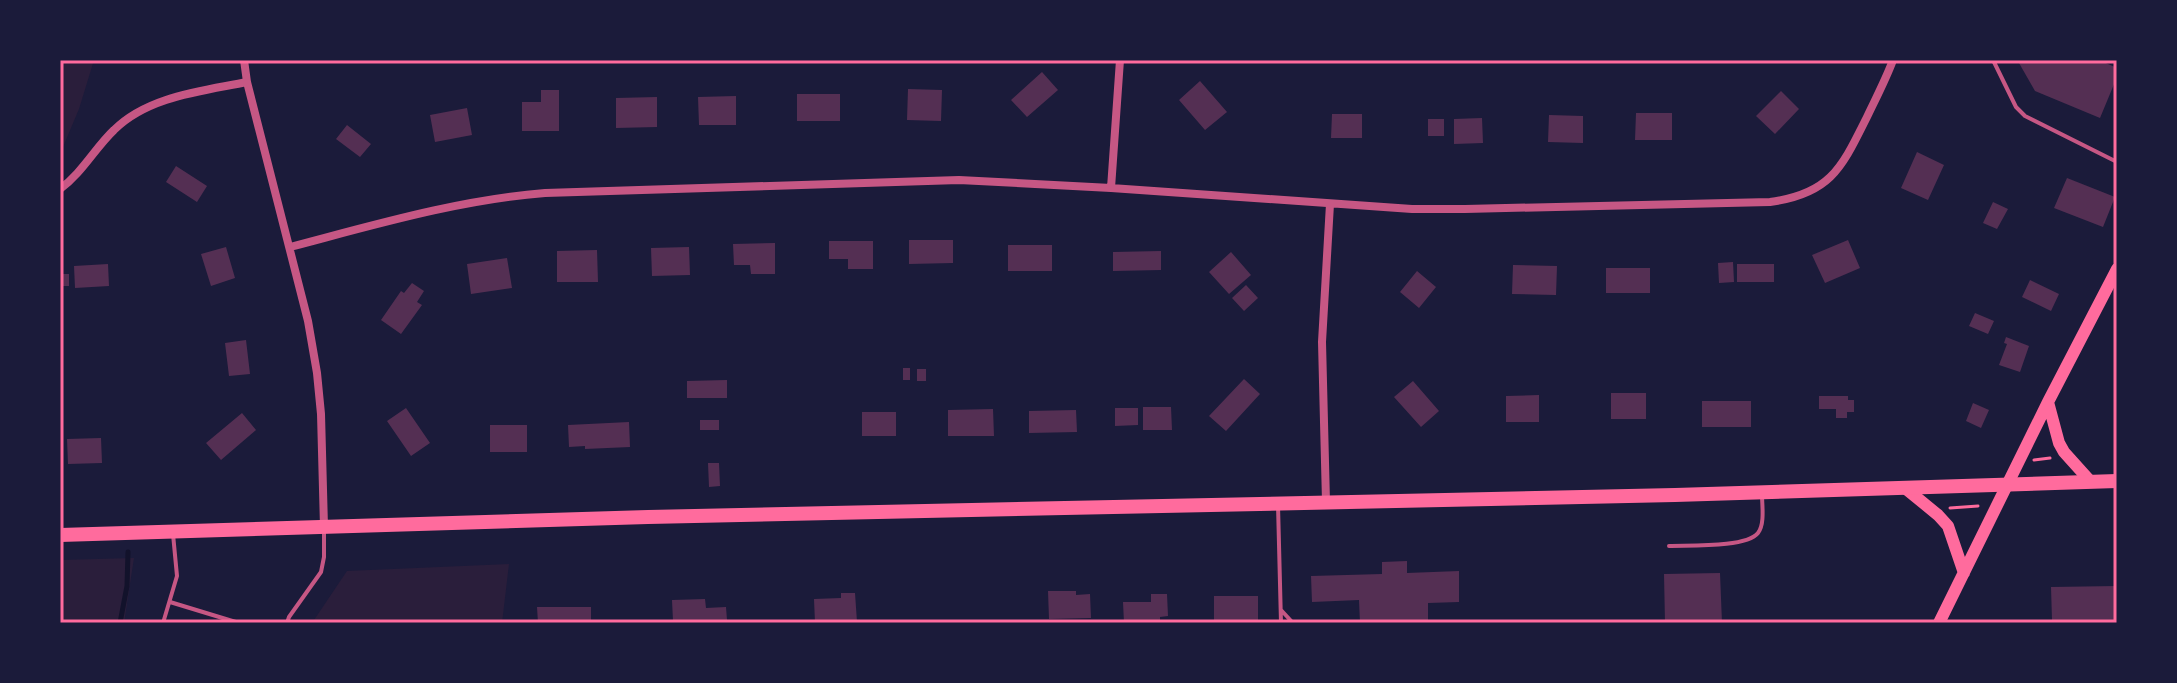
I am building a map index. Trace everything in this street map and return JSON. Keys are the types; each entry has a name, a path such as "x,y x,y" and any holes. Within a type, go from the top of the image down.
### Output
{"main road":[{"path":"1939,623 2117,269"},
{"path":"2048,402 2059,443 2091,482"},
{"path":"60,535 664,516 1762,492 2117,481"},
{"path":"1905,488 1948,526 1964,573"}],"street":[{"path":"244,60 308,321 317,373 324,527"},
{"path":"1111,188 1120,60"},
{"path":"290,247 472,201 545,193 959,180 1412,209 1770,202 1808,193 1825,182 1842,164 1893,60"},
{"path":"60,189 113,131 139,111 159,102 247,82"},
{"path":"1326,502 1322,342 1330,204"}],"lane":[{"path":"1993,60 2016,107 2025,116 2116,160"},
{"path":"1669,546 1733,543 1753,536 1758,533 1761,524 1762,492"},
{"path":"1278,503 1281,623"},
{"path":"287,623 321,572 324,527"},
{"path":"163,623 177,576 173,532"},
{"path":"170,602 239,623"},
{"path":"1281,610 1293,623"}],"path":[{"path":"2034,460 2057,457"},
{"path":"1949,508 1978,506"}],"shaded area":[{"path":"60,60 94,60 79,109 60,154"},
{"path":"134,558 124,623 60,623 60,560"},
{"path":"509,564 502,623 312,623 347,571"}],"building":[{"path":"2024,60 2099,60 2117,68 2117,77 2100,118 2035,91 2019,63"},
{"path":"1042,72 1058,90 1027,117 1011,100"},
{"path":"1200,81 1227,112 1205,130 1179,100"},
{"path":"908,89 942,90 941,121 907,120"},
{"path":"541,90 559,90 559,131 522,131 522,102 541,102"},
{"path":"1781,91 1799,109 1775,134 1756,116"},
{"path":"797,94 840,94 840,121 797,121"},
{"path":"736,96 736,125 699,125 698,97"},
{"path":"657,97 657,127 616,128 616,98"},
{"path":"467,108 472,135 435,142 430,115"},
{"path":"1636,113 1672,113 1672,140 1635,140"},
{"path":"1332,114 1362,114 1362,138 1331,138"},
{"path":"1549,115 1583,116 1583,143 1548,142"},
{"path":"1482,118 1483,143 1454,144 1454,119"},
{"path":"1428,119 1444,119 1444,136 1428,136"},
{"path":"347,125 371,144 360,157 336,139"},
{"path":"1917,152 1944,165 1928,200 1901,188"},
{"path":"176,166 207,186 197,202 166,182"},
{"path":"2067,178 2115,197 2103,227 2054,208"},
{"path":"1993,202 2008,209 1997,229 1983,223"},
{"path":"909,240 953,240 953,263 909,264"},
{"path":"1848,240 1860,268 1825,283 1812,255"},
{"path":"829,241 873,241 873,269 848,269 848,259 829,259"},
{"path":"775,243 775,274 751,274 750,265 734,265 733,244"},
{"path":"1008,245 1052,245 1052,271 1008,271"},
{"path":"226,247 235,278 211,286 201,254"},
{"path":"689,247 690,275 652,276 651,248"},
{"path":"597,250 598,282 557,282 557,251"},
{"path":"1161,251 1161,270 1113,271 1113,252"},
{"path":"1231,252 1251,275 1229,294 1209,272"},
{"path":"507,258 512,288 471,294 467,264"},
{"path":"1733,262 1734,282 1719,283 1718,263"},
{"path":"108,264 109,286 75,288 74,266"},
{"path":"1737,264 1774,264 1774,282 1737,282"},
{"path":"1513,265 1557,266 1556,295 1512,294"},
{"path":"1606,268 1650,268 1650,293 1606,293"},
{"path":"1417,271 1436,287 1419,308 1400,292"},
{"path":"60,274 69,274 69,286 60,286"},
{"path":"2030,280 2059,294 2051,311 2022,297"},
{"path":"412,283 424,291 417,302 422,305 401,334 381,320 401,291 404,293"},
{"path":"1246,285 1258,298 1244,311 1232,298"},
{"path":"1975,313 1994,321 1988,334 1969,326"},
{"path":"2006,337 2029,346 2020,372 1999,365 2007,344 2004,343"},
{"path":"246,340 250,374 229,376 225,343"},
{"path":"903,368 910,368 910,380 903,380"},
{"path":"917,369 926,369 926,381 917,381"},
{"path":"1244,379 1260,394 1226,431 1209,416"},
{"path":"727,380 727,398 687,398 687,381"},
{"path":"1413,381 1439,411 1421,427 1394,397"},
{"path":"1611,393 1646,393 1646,419 1611,419"},
{"path":"1539,395 1539,422 1506,422 1506,396"},
{"path":"1819,396 1848,396 1848,400 1854,400 1854,412 1847,412 1847,418 1836,418 1836,409 1819,409"},
{"path":"1702,401 1751,401 1751,427 1702,427"},
{"path":"1973,403 1989,410 1981,428 1966,421"},
{"path":"1143,407 1171,407 1172,430 1143,430"},
{"path":"406,408 430,443 411,456 387,421"},
{"path":"1115,408 1138,408 1138,425 1115,426"},
{"path":"993,409 994,436 948,436 948,410"},
{"path":"1076,410 1077,432 1029,433 1029,411"},
{"path":"862,412 896,412 896,436 862,436"},
{"path":"242,413 256,430 221,460 206,443"},
{"path":"700,420 719,420 719,430 700,430"},
{"path":"629,422 630,447 569,447 568,425"},
{"path":"490,425 527,425 527,452 490,452"},
{"path":"101,438 102,463 68,464 67,439"},
{"path":"708,463 719,463 720,486 709,487"},
{"path":"1407,561 1407,573 1459,571 1459,602 1428,603 1428,623 1400,623 1400,620 1360,623 1359,600 1312,602 1311,576 1382,574 1382,562"},
{"path":"1720,573 1722,623 1665,623 1664,574"},
{"path":"2117,586 2117,623 2057,623 2057,620 2052,620 2051,587"},
{"path":"1048,591 1090,594 1091,618 1049,619"},
{"path":"841,593 855,593 857,622 815,623 814,599 841,598"},
{"path":"1151,594 1167,594 1168,616 1160,617 1160,623 1124,623 1123,602 1151,602"},
{"path":"1214,596 1258,596 1258,623 1214,623"},
{"path":"705,599 706,608 726,607 727,620 673,621 672,600"},
{"path":"537,607 591,607 591,623 538,623"}],"waterway":[{"path":"120,623 127,586 128,552"}]}
